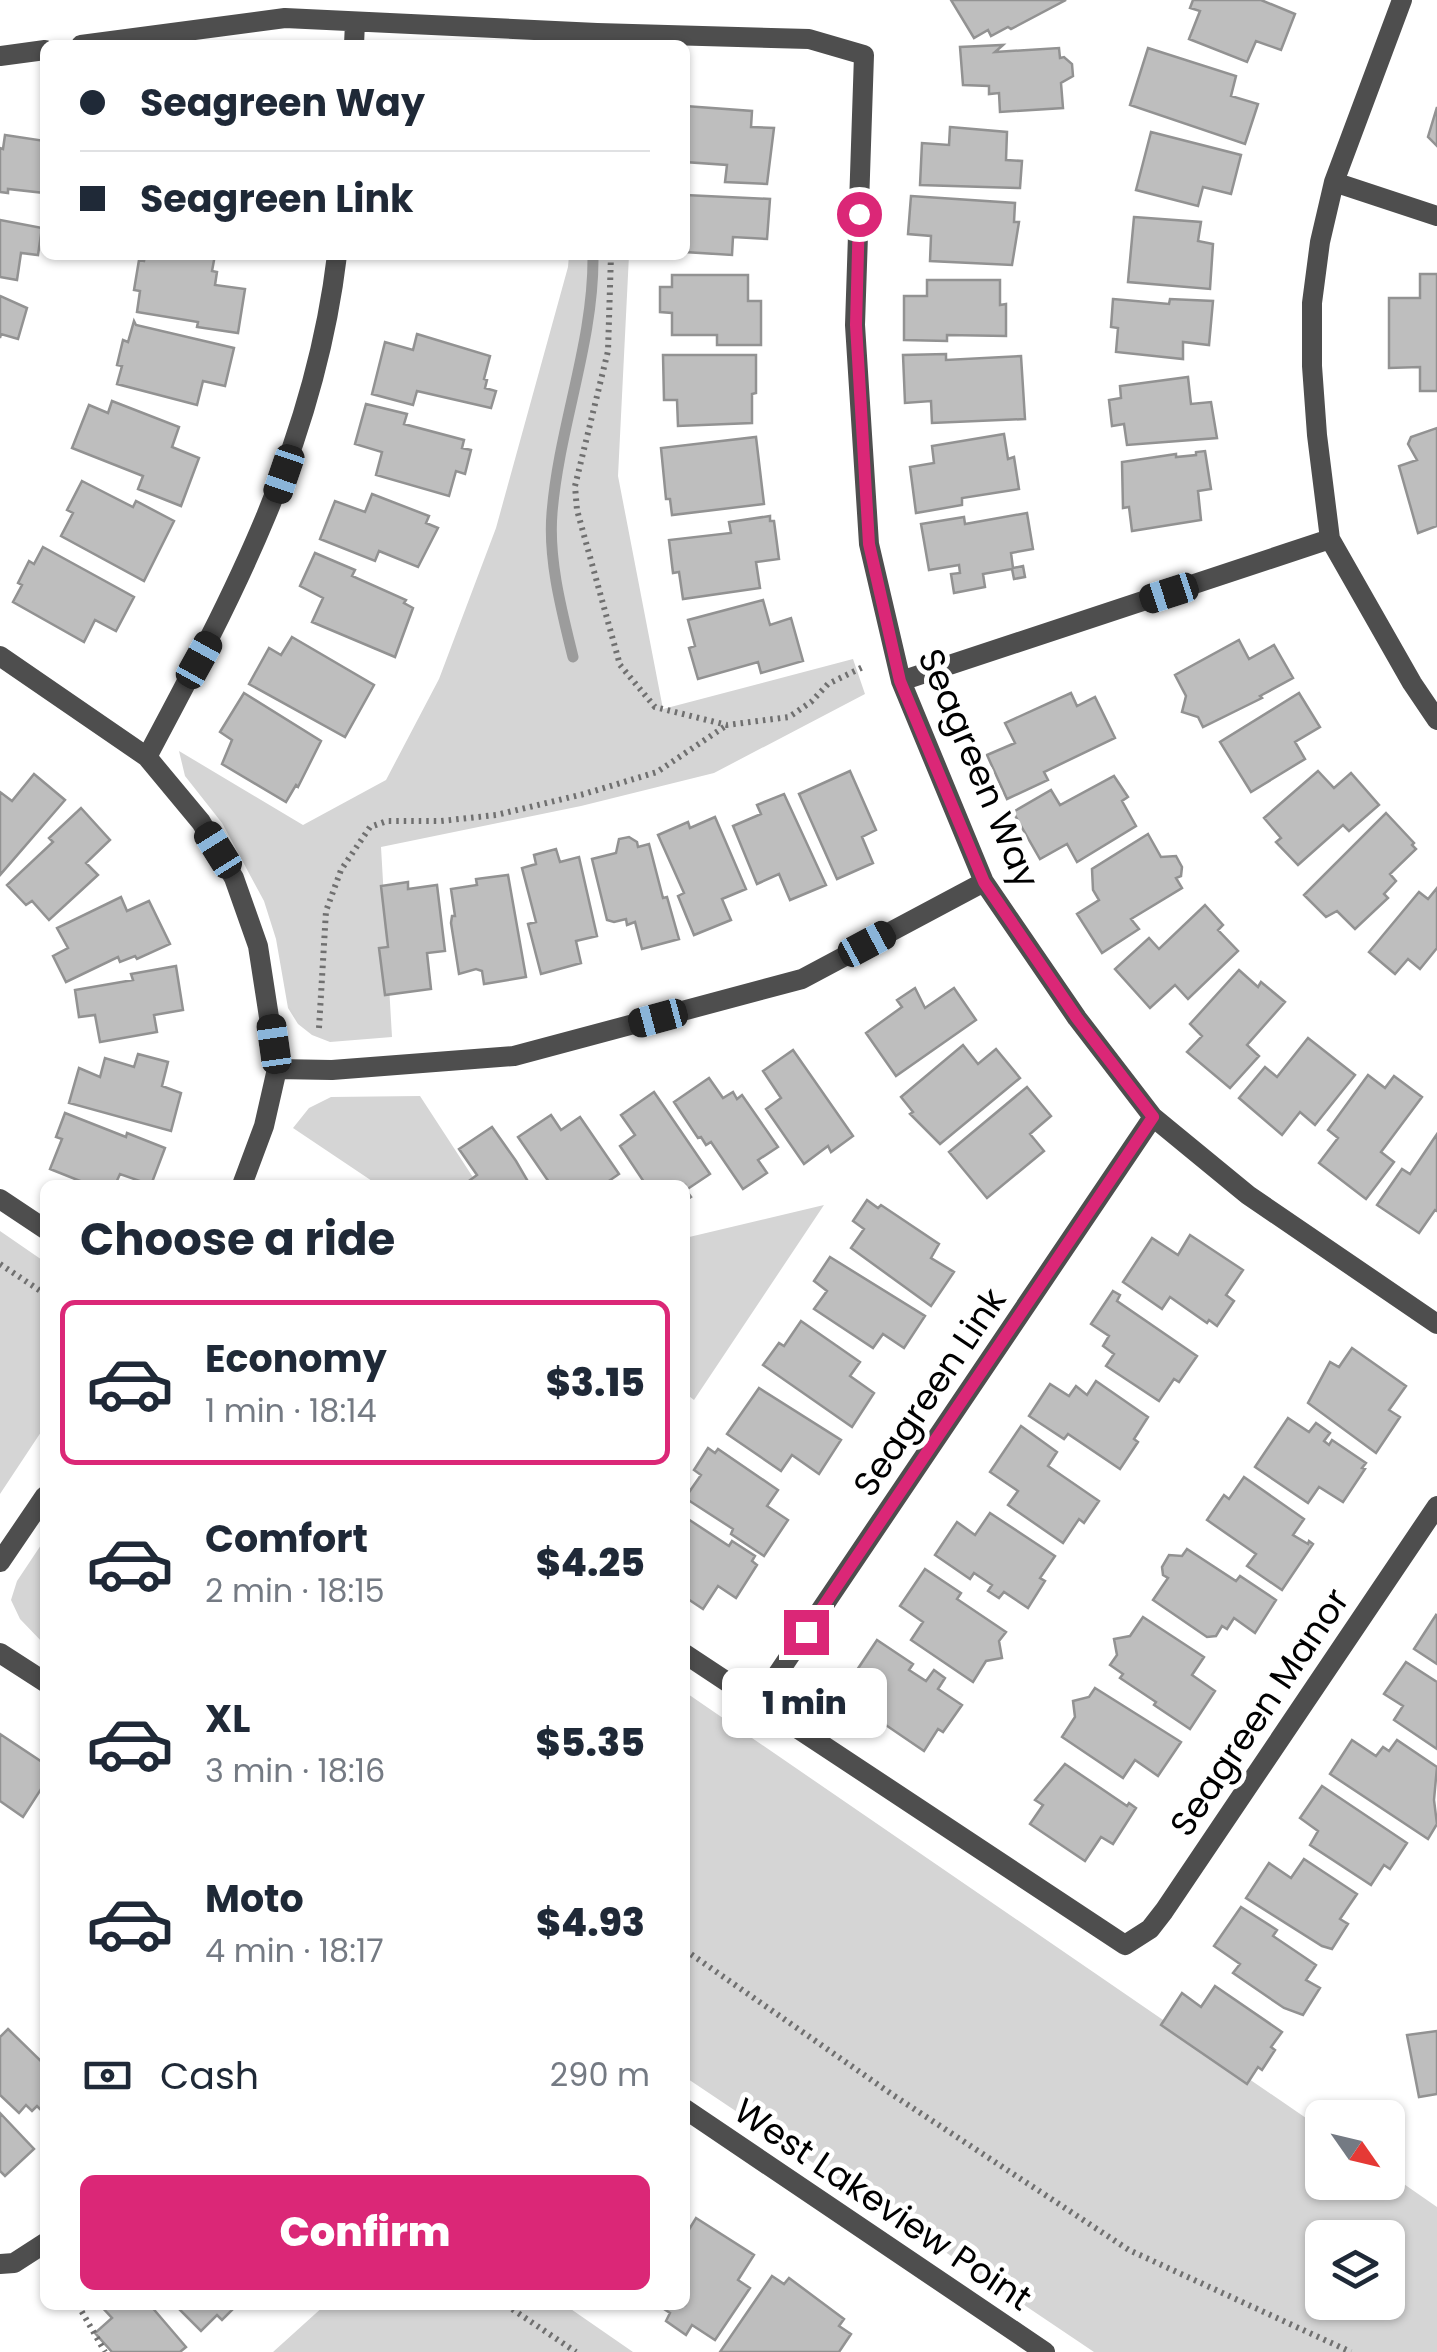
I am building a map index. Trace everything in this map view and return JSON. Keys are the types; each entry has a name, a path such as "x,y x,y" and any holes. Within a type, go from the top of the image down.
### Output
{"street":[{"path":"1402,0 1334,182 1320,242 1312,303 1316,434 1330,539 1412,684 1437,720"},
{"name":"Seagreen Way","path":"119,40 284,18 809,39 864,54 856,345 869,544 900,681 984,882 1077,1018 1153,1117 1248,1195 1437,1324"},
{"path":"354,40 355,22"},
{"path":"0,56 40,51"},
{"path":"1334,182 1437,216"},
{"path":"147,756 225,611 276,495 314,369 335,260"},
{"path":"900,681 1330,539"},
{"path":"0,656 147,756 201,822 234,878 248,910 266,984 277,1069 264,1126 244,1180"},
{"path":"277,1069 405,1065 533,1051 802,979 984,882"},
{"name":"Seagreen Link","path":"758,1703 1153,1117"},
{"path":"0,1199 40,1226"},
{"path":"0,1562 40,1503"},
{"name":"Seagreen Manor","path":"758,1703 1125,1945 1150,1929 1164,1911 1437,1506"},
{"path":"0,1652 40,1679"},
{"path":"690,1657 758,1703"},
{"name":"West Lakeview Point","path":"690,2113 1044,2352"},
{"path":"0,2264 14,2263 40,2246"}],"path":[{"path":"611,260 608,351 575,486 577,510 620,665 656,707 727,725 789,717 828,684 864,667"},
{"path":"320,1028 326,911 341,870 370,826 387,821 441,821 496,814 584,794 656,772 727,725"},
{"path":"0,1264 40,1291"},
{"path":"690,1953 1106,2237 1148,2261 1352,2352"},
{"path":"81,2310 105,2352"},
{"path":"513,2310 576,2352"}],"shaded area":[{"path":"569,260 629,260 618,476 663,709 853,659 865,694 714,773 581,806 381,847 392,1037 330,1042 298,1024 288,1008 276,939 264,901 222,823 185,776 179,751 303,825 386,780 439,679 496,528"},
{"path":"420,1096 475,1180 371,1180 293,1128 309,1108 331,1097"},
{"path":"824,1205 694,1400 690,1397 690,1237"},
{"path":"0,1231 40,1259 40,1434 0,1494"},
{"path":"40,1546 40,1640 20,1619 11,1600 17,1581"},
{"path":"690,1695 1305,2117 1305,2200 1405,2200 1405,2185 1437,2207 1437,2352 1094,2352 690,2080"},
{"path":"319,2310 572,2310 633,2352 273,2352"}],"building":[{"path":"951,0 1066,0 1011,29 991,36 988,30 974,38"},
{"path":"1193,0 1261,0 1295,14 1281,50 1256,41 1247,62 1189,39 1200,11 1190,8"},
{"path":"1003,45 995,52 1059,48 1060,58 1072,64 1073,76 1061,83 1063,108 1000,112 999,93 989,94 989,86 963,85 960,47"},
{"path":"1148,48 1236,76 1231,96 1258,104 1245,144 1130,105"},
{"path":"690,106 752,111 751,127 774,128 767,184 725,182 727,165 690,162"},
{"path":"1437,107 1437,146 1428,137"},
{"path":"950,127 1007,132 1006,160 1022,161 1020,188 920,185 922,143 949,145"},
{"path":"1151,132 1241,155 1231,194 1203,187 1198,206 1136,190"},
{"path":"5,135 40,140 40,192 8,189 8,193 0,192 0,148 3,149"},
{"path":"690,195 770,199 767,239 733,237 732,255 690,252"},
{"path":"911,196 1015,203 1014,222 1019,222 1012,265 930,261 931,236 908,234"},
{"path":"1134,217 1201,222 1198,241 1213,244 1210,289 1128,282"},
{"path":"0,220 40,228 38,255 21,253 17,280 0,277"},
{"path":"139,260 214,260 215,285 245,289 238,333 137,312 140,291 134,290"},
{"path":"1420,274 1437,274 1437,391 1420,391 1420,367 1389,368 1389,298 1420,298"},
{"path":"672,275 748,275 748,301 761,301 761,345 717,345 717,335 672,335 672,313 660,312 660,287 672,287"},
{"path":"927,280 1000,280 1000,305 1006,304 1006,336 947,335 947,341 904,340 904,296 927,296"},
{"path":"0,296 27,308 18,339 1,334 0,338"},
{"path":"1113,299 1169,304 1170,299 1213,301 1209,345 1183,342 1183,359 1116,352 1118,328 1111,327"},
{"path":"134,321 136,325 234,348 225,386 203,381 197,405 117,384 123,340 128,342"},
{"path":"417,334 490,356 484,379 485,388 496,391 491,408 417,391 413,405 372,394 385,342 413,350"},
{"path":"946,354 946,360 1021,356 1025,419 932,423 931,401 905,403 903,355"},
{"path":"663,355 756,355 752,423 678,426 677,400 664,400"},
{"path":"1188,377 1191,404 1211,402 1217,438 1127,445 1124,424 1112,426 1109,400 1121,398 1120,386"},
{"path":"112,401 179,427 172,447 199,458 181,506 138,489 143,476 72,448 89,405 108,413"},
{"path":"366,404 407,414 404,424 464,440 462,448 471,450 465,474 456,471 449,496 376,475 382,452 355,444"},
{"path":"1437,428 1437,526 1418,533 1399,466 1417,460 1408,444 1411,437"},
{"path":"1004,434 1008,459 1014,457 1019,489 962,498 962,505 916,513 910,467 934,463 932,446"},
{"path":"756,437 764,504 672,515 670,499 666,499 661,448"},
{"path":"1205,451 1211,489 1198,491 1201,520 1132,531 1129,507 1123,508 1122,462"},
{"path":"82,481 133,507 136,501 174,521 144,581 61,536 73,513 67,510"},
{"path":"372,494 429,516 426,523 438,528 418,567 379,551 375,561 320,539 335,501 365,512"},
{"path":"1027,513 1033,549 1011,553 1013,568 1023,566 1025,577 1014,579 1012,569 983,574 985,587 954,593 951,574 960,573 959,565 929,570 921,524 964,517 965,524"},
{"path":"770,516 779,559 756,562 760,588 683,599 679,572 673,573 669,540 731,533 729,522"},
{"path":"43,547 134,597 116,631 95,620 84,642 13,602 29,561 34,564"},
{"path":"315,553 355,570 352,576 406,600 404,603 413,608 395,657 312,622 323,598 300,586"},
{"path":"763,600 770,625 791,618 803,661 761,673 758,662 698,679 689,648 695,646 688,620"},
{"path":"292,637 374,685 345,737 249,684 269,648 281,655"},
{"path":"1239,640 1249,659 1274,645 1293,678 1203,727 1198,717 1182,712 1186,696 1175,675"},
{"path":"244,693 321,741 286,802 222,764 232,740 220,732"},
{"path":"1071,693 1077,706 1095,697 1115,738 1044,772 1048,780 1007,799 987,755 1015,743 1005,723"},
{"path":"1299,693 1320,727 1295,742 1305,759 1251,792 1220,742"},
{"path":"850,771 876,830 862,837 873,863 837,879 799,794"},
{"path":"1318,771 1334,788 1351,773 1379,805 1349,831 1343,825 1298,865 1276,842 1281,838 1264,818"},
{"path":"34,774 65,800 0,875 0,792 12,801"},
{"path":"1114,776 1128,797 1122,801 1136,826 1077,862 1067,844 1040,859 1013,812 1051,790 1060,805"},
{"path":"784,794 826,885 790,900 779,874 757,884 733,826 761,814 757,805"},
{"path":"81,808 110,840 86,863 98,875 49,920 32,901 26,905 7,885 53,842 49,838"},
{"path":"1386,813 1416,849 1390,874 1396,881 1384,894 1388,898 1355,929 1337,911 1326,917 1304,895"},
{"path":"715,817 746,889 722,899 731,920 694,935 678,896 684,893 658,835 688,822 690,828"},
{"path":"1148,834 1161,857 1176,856 1182,867 1181,876 1176,878 1182,888 1131,919 1139,929 1102,953 1077,914 1099,900 1093,890 1092,869"},
{"path":"629,837 638,847 649,844 679,939 642,949 635,922 627,925 626,919 607,920 592,859 616,853 619,839"},
{"path":"556,849 560,862 579,857 597,936 576,941 581,963 541,974 528,924 536,922 522,868 536,864 534,855"},
{"path":"508,875 526,977 484,984 482,971 459,974 451,923 455,916 451,889 477,885 476,879"},
{"path":"408,882 408,889 437,885 445,951 427,953 431,989 385,995 379,948 388,947 381,886"},
{"path":"1437,888 1437,948 1420,969 1408,959 1395,974 1369,952 1419,892 1428,899"},
{"path":"121,897 127,911 149,901 170,944 137,959 135,956 120,962 118,957 66,982 53,956 68,948 57,928"},
{"path":"1205,905 1223,925 1218,930 1238,951 1188,999 1175,985 1150,1008 1115,969 1149,938 1159,949"},
{"path":"176,966 183,1010 154,1015 157,1032 100,1042 95,1015 79,1017 75,990 133,980 131,974"},
{"path":"1239,970 1258,987 1261,982 1285,1002 1247,1045 1259,1056 1230,1088 1187,1052 1202,1036 1190,1024"},
{"path":"915,988 925,1008 954,988 976,1020 896,1076 866,1033 902,1007 897,1000"},
{"path":"1308,1038 1355,1075 1315,1125 1300,1112 1282,1135 1239,1098 1265,1067 1277,1077"},
{"path":"963,1045 978,1064 996,1049 1020,1078 940,1144 910,1114 913,1112 901,1097"},
{"path":"793,1050 853,1136 831,1152 828,1146 804,1164 766,1109 781,1098 763,1071"},
{"path":"138,1054 168,1062 162,1086 181,1093 171,1131 69,1103 79,1068 100,1077 105,1058 134,1067"},
{"path":"1368,1075 1385,1088 1394,1076 1422,1097 1381,1152 1394,1162 1366,1199 1319,1163 1338,1138 1328,1130"},
{"path":"709,1078 723,1098 733,1092 737,1099 742,1095 778,1147 758,1160 767,1173 743,1189 711,1142 706,1145 698,1138 674,1102"},
{"path":"1027,1087 1051,1116 1030,1134 1044,1151 987,1198 949,1152"},
{"path":"654,1092 710,1174 690,1187 690,1180 643,1180 620,1146 635,1135 621,1115"},
{"path":"65,1113 165,1148 153,1180 120,1174 117,1180 78,1180 50,1169 62,1139 56,1137"},
{"path":"551,1115 561,1130 580,1117 619,1174 610,1180 548,1180 518,1137"},
{"path":"492,1127 527,1180 470,1180 477,1175 459,1149"},
{"path":"1437,1134 1437,1211 1419,1233 1377,1205 1402,1169 1410,1174"},
{"path":"867,1200 878,1208 881,1205 939,1244 931,1258 954,1272 931,1306 851,1248 864,1229 853,1221"},
{"path":"1190,1235 1243,1270 1226,1295 1234,1301 1217,1326 1170,1297 1162,1309 1123,1282 1152,1238 1178,1255"},
{"path":"830,1257 925,1316 904,1348 883,1334 873,1348 814,1309 827,1291 814,1281"},
{"path":"1113,1291 1120,1295 1117,1301 1197,1356 1179,1382 1174,1379 1159,1401 1106,1366 1114,1354 1103,1346 1109,1336 1091,1324"},
{"path":"801,1321 860,1362 850,1376 874,1393 852,1427 763,1365 779,1343 784,1346"},
{"path":"1352,1348 1406,1386 1389,1410 1400,1417 1376,1453 1308,1403 1330,1362 1339,1367"},
{"path":"1096,1381 1148,1417 1134,1439 1138,1442 1120,1469 1068,1434 1064,1439 1029,1416 1050,1384 1069,1396 1076,1386 1087,1395"},
{"path":"759,1388 841,1440 819,1474 792,1455 781,1471 727,1434"},
{"path":"1288,1418 1309,1432 1316,1423 1330,1433 1324,1441 1329,1445 1332,1440 1366,1463 1343,1502 1319,1487 1308,1503 1255,1467"},
{"path":"1021,1426 1057,1452 1048,1466 1099,1501 1084,1523 1079,1519 1063,1543 1008,1505 1018,1491 990,1472"},
{"path":"708,1448 715,1453 718,1449 778,1490 767,1506 788,1520 764,1556 731,1534 733,1529 690,1501 690,1491 701,1475 694,1470"},
{"path":"1244,1477 1304,1519 1293,1535 1313,1544 1282,1590 1247,1566 1256,1554 1207,1520 1224,1495 1229,1499"},
{"path":"990,1513 1055,1556 1040,1578 1045,1581 1028,1608 1004,1592 999,1598 988,1591 992,1585 974,1573 970,1579 935,1555 957,1522 975,1535"},
{"path":"690,1520 729,1546 732,1541 755,1556 752,1561 757,1565 736,1598 718,1586 703,1609 690,1600"},
{"path":"1187,1549 1236,1581 1240,1576 1276,1600 1255,1633 1234,1618 1227,1629 1222,1626 1216,1636 1207,1637 1153,1600 1168,1578 1162,1567 1169,1555 1182,1556"},
{"path":"925,1569 961,1593 957,1599 1006,1632 999,1641 1002,1658 986,1661 973,1682 911,1640 923,1622 900,1606"},
{"path":"1437,1616 1437,1664 1414,1649"},
{"path":"1143,1617 1204,1657 1192,1675 1215,1691 1190,1729 1120,1678 1123,1674 1110,1665 1117,1655 1114,1639 1130,1636"},
{"path":"877,1640 913,1664 909,1670 926,1681 934,1670 945,1678 938,1689 962,1705 943,1732 938,1729 924,1751 871,1715 879,1703 867,1695 874,1685 855,1673"},
{"path":"1406,1662 1437,1682 1437,1749 1394,1720 1403,1706 1384,1694"},
{"path":"1095,1688 1181,1742 1158,1776 1135,1760 1123,1778 1062,1737 1075,1717 1073,1701 1089,1697"},
{"path":"0,1734 40,1761 40,1791 23,1817 0,1801"},
{"path":"1352,1740 1376,1756 1383,1747 1389,1751 1397,1740 1437,1767 1437,1824 1428,1839 1330,1774"},
{"path":"1065,1764 1127,1806 1129,1803 1136,1808 1113,1844 1101,1837 1085,1861 1030,1824 1043,1805 1035,1800"},
{"path":"1322,1786 1407,1843 1390,1869 1384,1865 1371,1885 1310,1845 1318,1831 1300,1818"},
{"path":"1304,1859 1357,1894 1340,1919 1348,1924 1332,1949 1246,1898 1269,1863 1291,1878"},
{"path":"1241,1907 1277,1930 1273,1936 1316,1965 1306,1980 1320,1988 1303,2015 1284,2008 1233,1973 1240,1964 1214,1946"},
{"path":"1215,1986 1282,2032 1262,2070 1258,2067 1247,2084 1161,2025 1182,1993 1201,2007"},
{"path":"8,2029 40,2060 40,2109 37,2106 32,2111 26,2105 19,2113 0,2095 0,2037"},
{"path":"1437,2031 1437,2094 1419,2097 1407,2035"},
{"path":"0,2113 34,2149 5,2176 0,2171"},
{"path":"696,2218 754,2255 738,2280 750,2288 715,2340 692,2325 686,2335 666,2321 670,2313 666,2310 690,2310 690,2228"},
{"path":"772,2276 784,2284 789,2278 844,2319 839,2326 851,2334 839,2352 720,2352"},
{"path":"105,2310 154,2310 186,2347 180,2352 112,2352 95,2333 112,2318"},
{"path":"180,2310 232,2310 222,2320 217,2315 201,2331"}],"waterway":[{"path":"573,657 560,604 551,531 556,481 588,320 593,260"}],"route":[{"path":"806,1632 1153,1117 1077,1018 984,882 900,681 869,544 856,325 859,214"}]}
